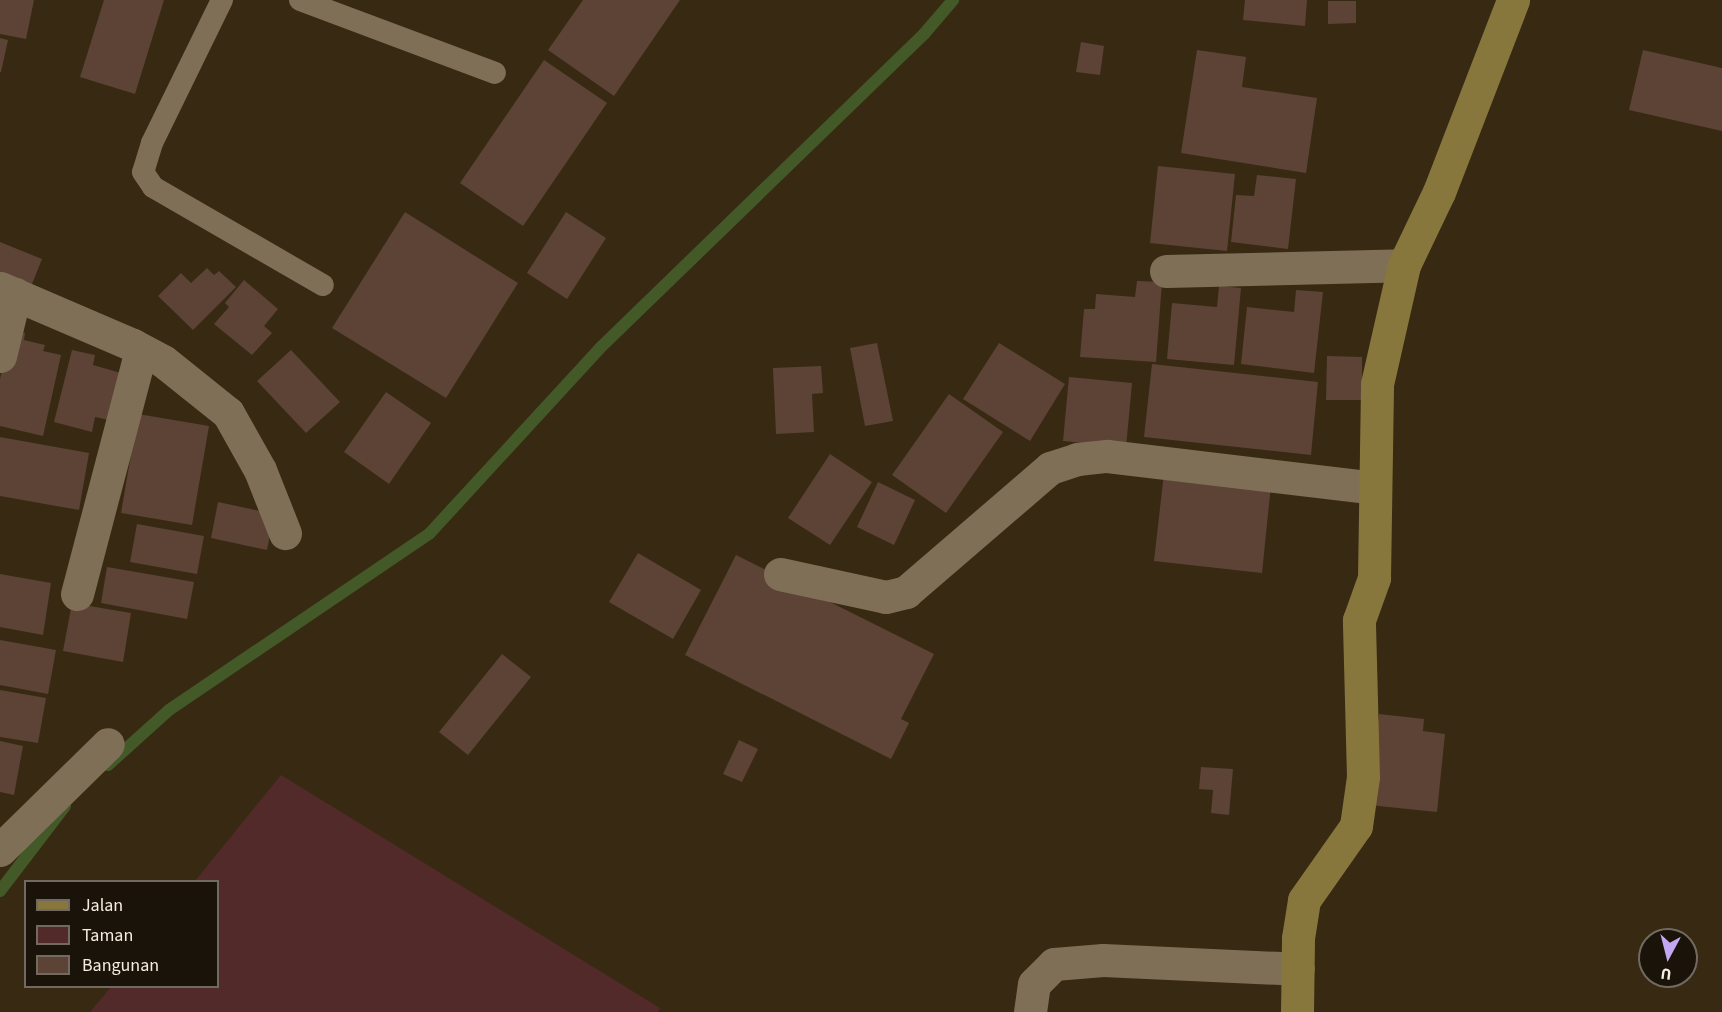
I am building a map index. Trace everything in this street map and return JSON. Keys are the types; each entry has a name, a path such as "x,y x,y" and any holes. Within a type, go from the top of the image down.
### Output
{"street":[{"path":"1297,1012 1304,900 1356,826 1363,777 1359,620 1374,578 1377,384 1404,266 1439,192 1513,0"},
{"path":"1166,271 1404,266"},
{"path":"0,356 8,291 163,362 228,413 260,470 285,533"},
{"path":"77,594 141,350"},
{"path":"780,574 886,597 906,592 1050,468 1077,459 1107,456 1375,488"},
{"path":"2,845 108,744"},
{"path":"1030,1012 1034,984 1054,964 1103,960 1298,969"}],"lane":[{"path":"222,0 152,143 143,172 153,187 323,285"},
{"path":"300,0 495,73"}],"green space":[{"path":"281,775 660,1008 658,1012 90,1012 110,988 219,988 219,880 196,880"}],"building":[{"path":"0,0 34,0 26,39 0,34"},
{"path":"104,0 164,0 135,94 80,77"},
{"path":"583,0 680,0 614,96 548,50"},
{"path":"1245,0 1307,0 1305,26 1243,20"},
{"path":"1328,1 1356,1 1356,23 1328,24"},
{"path":"0,38 8,40 1,72 0,72"},
{"path":"1081,42 1104,46 1100,75 1076,72"},
{"path":"1197,50 1246,57 1242,87 1317,98 1306,173 1181,153"},
{"path":"1643,50 1722,68 1722,131 1629,110"},
{"path":"544,60 607,103 523,226 460,183"},
{"path":"1158,166 1235,174 1227,251 1150,243"},
{"path":"1257,175 1296,179 1288,249 1231,242 1236,195 1254,196"},
{"path":"405,212 518,283 446,398 332,328"},
{"path":"566,212 606,238 567,299 527,273"},
{"path":"0,242 42,259 30,289 0,276"},
{"path":"207,268 214,275 219,271 236,287 193,330 158,296 181,273 191,283"},
{"path":"244,280 278,309 264,326 272,333 252,355 214,324 229,307 225,303"},
{"path":"1137,281 1162,282 1156,362 1080,357 1084,309 1095,309 1096,294 1135,297"},
{"path":"1219,286 1241,288 1234,365 1167,359 1172,303 1217,307"},
{"path":"1296,290 1323,292 1314,373 1241,364 1247,307 1294,312"},
{"path":"11,330 25,333 24,340 45,345 43,351 61,355 43,436 0,426 0,379"},
{"path":"877,343 893,421 865,426 850,348"},
{"path":"999,343 1065,384 1030,441 963,399"},
{"path":"72,350 95,355 93,365 121,373 109,420 95,417 92,432 54,422"},
{"path":"291,350 340,402 306,433 257,381"},
{"path":"1327,356 1362,357 1362,400 1326,400"},
{"path":"1152,364 1318,382 1311,455 1144,437"},
{"path":"821,366 823,393 812,394 814,432 776,434 773,368"},
{"path":"1069,377 1132,383 1126,447 1063,441"},
{"path":"386,392 431,423 389,484 344,452"},
{"path":"949,394 1003,432 946,513 892,475"},
{"path":"138,414 209,426 192,525 121,513"},
{"path":"0,437 89,453 79,510 0,496"},
{"path":"830,454 872,482 830,545 788,518"},
{"path":"1164,473 1271,485 1262,573 1154,561"},
{"path":"878,482 915,500 894,545 857,527"},
{"path":"218,502 274,514 267,550 211,538"},
{"path":"137,524 204,536 197,574 130,562"},
{"path":"638,553 701,590 673,639 609,602"},
{"path":"736,555 934,654 901,719 909,723 891,759 685,655"},
{"path":"107,567 194,582 187,619 101,603"},
{"path":"0,574 51,583 43,635 0,627"},
{"path":"72,603 131,613 123,662 63,651"},
{"path":"0,640 56,650 48,694 0,685"},
{"path":"502,654 531,677 468,755 439,732"},
{"path":"0,690 46,698 38,743 0,737"},
{"path":"1379,714 1424,719 1423,731 1445,734 1437,812 1369,805"},
{"path":"739,740 758,749 742,782 723,774"},
{"path":"0,741 23,746 14,795 0,792"},
{"path":"1201,767 1233,769 1229,815 1211,813 1213,790 1199,789"}],"waterway":[{"path":"108,765 169,710 430,533 600,348 924,34 953,0"},
{"path":"0,891 65,806"}]}
